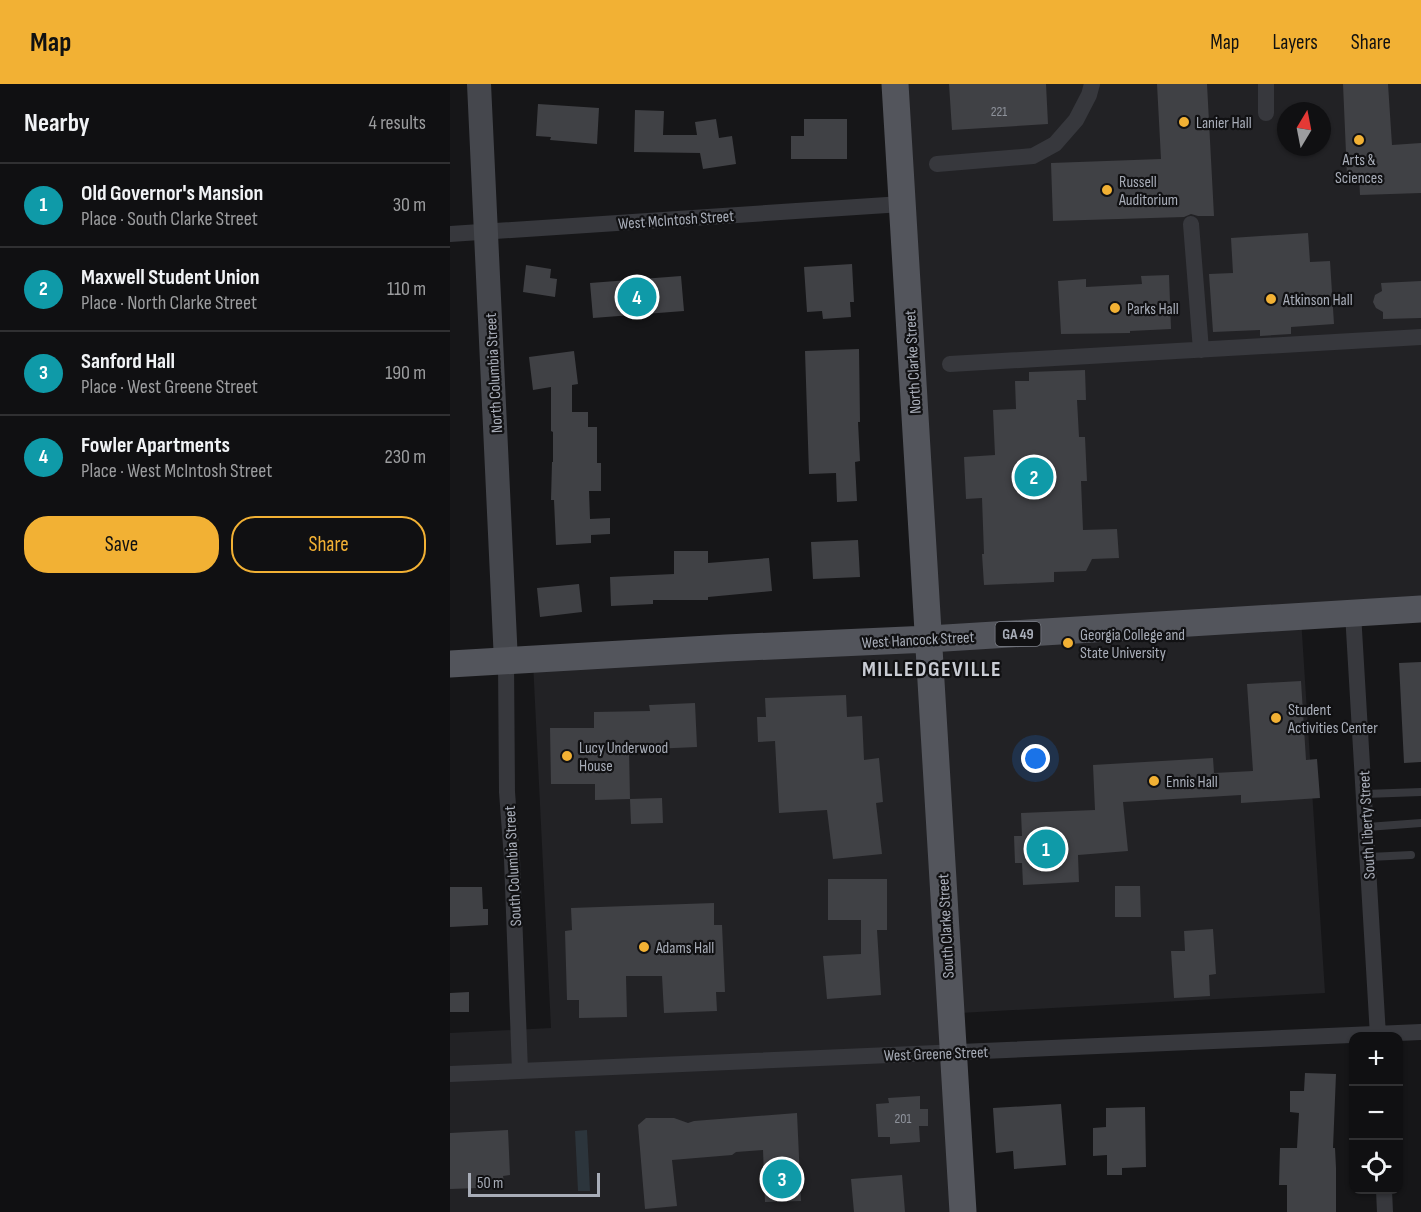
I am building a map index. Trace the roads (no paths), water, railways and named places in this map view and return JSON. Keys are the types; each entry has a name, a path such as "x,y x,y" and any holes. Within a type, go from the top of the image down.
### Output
{"main road":[{"name":"North Clarke Street","path":"895,84 929,639"},
{"name":"West Hancock Street","path":"450,664 929,639 1421,609"},
{"name":"South Clarke Street","path":"929,639 963,1212"}],"street":[{"name":"North Columbia Street","path":"479,84 506,662"},
{"path":"937,164 1033,156 1055,144 1076,120 1092,84"},
{"path":"1266,84 1266,113"},
{"name":"West McIntosh Street","path":"450,234 902,204"},
{"path":"1191,224 1201,350"},
{"path":"950,364 1421,337"},
{"name":"South Liberty Street","path":"1353,613 1378,1032"},
{"name":"South Columbia Street","path":"506,662 507,792 512,859 520,1071"},
{"name":"West Greene Street","path":"1403,1033 1421,1032"},
{"name":"West Greene Street","path":"450,1074 1349,1036"},
{"path":"1384,1194 1385,1212"}],"lane":[{"path":"1365,794 1421,792"},
{"path":"1366,827 1421,823"},
{"path":"1369,857 1411,855"}],"place":[{"name":"Lanier Hall","path":"1184,122"},
{"name":"Arts & Sciences","path":"1359,140"},
{"name":"Russell Auditorium","path":"1107,190"},
{"name":"Fowler Apartments","path":"637,297"},
{"name":"Atkinson Hall","path":"1271,299"},
{"name":"Parks Hall","path":"1115,308"},
{"name":"Maxwell Student Union","path":"1034,477"},
{"name":"Georgia College and State University","path":"1068,643"},
{"name":"Student Activities Center","path":"1276,718"},
{"name":"Lucy Underwood House","path":"567,756"},
{"name":"Ennis Hall","path":"1154,781"},
{"name":"Old Governor's Mansion","path":"1046,849"},
{"name":"Adams Hall","path":"644,947"},
{"name":"Sanford Hall","path":"782,1179"}],"district":[{"name":"MILLEDGEVILLE","path":"932,668"}]}
